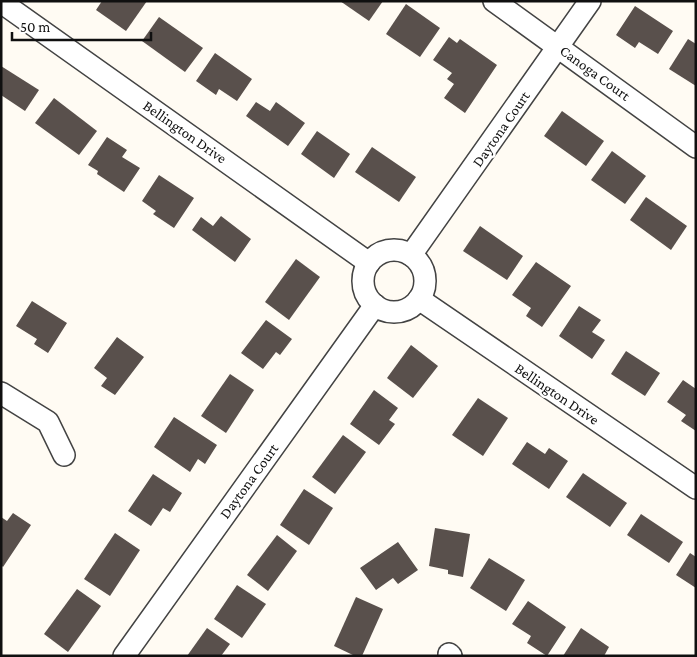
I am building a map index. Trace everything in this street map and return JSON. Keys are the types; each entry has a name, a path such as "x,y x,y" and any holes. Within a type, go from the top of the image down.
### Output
{"street":[{"name":"Canoga Court","path":"494,1 696,146"},
{"name":"Daytona Court","path":"411,255 590,1"},
{"name":"Bellington Drive","path":"1,2 368,263"},
{"path":"388,250 398,250 411,255 422,268 425,278 424,288 418,300 404,310 394,312 375,306 364,288 362,278 368,263 378,253 388,250"},
{"name":"Bellington Drive","path":"418,300 696,488"},
{"name":"Daytona Court","path":"124,656 375,306"},
{"path":"1,393 48,422 64,455"}],"building":[{"path":"102,1 147,1 126,31 96,10"},
{"path":"340,1 383,1 369,21"},
{"path":"406,4 440,28 420,57 386,34"},
{"path":"635,6 673,31 658,54 639,42 635,48 616,35"},
{"path":"159,17 203,48 185,72 142,41"},
{"path":"449,37 457,43 460,39 497,65 465,113 444,98 454,84 447,79 452,73 433,60"},
{"path":"688,39 696,44 696,86 669,69"},
{"path":"215,53 252,79 237,101 219,89 216,95 196,81"},
{"path":"1,66 39,90 25,111 1,95"},
{"path":"54,98 97,131 79,155 35,123"},
{"path":"256,102 270,111 276,102 305,123 288,146 246,116"},
{"path":"562,111 604,141 586,166 544,136"},
{"path":"317,131 350,154 334,178 301,154"},
{"path":"107,137 127,150 122,157 140,168 124,192 97,174 98,171 88,165"},
{"path":"372,147 416,177 399,202 355,172"},
{"path":"612,151 646,176 625,204 591,180"},
{"path":"159,175 194,198 174,228 153,214 156,211 142,201"},
{"path":"646,197 687,226 671,250 630,220"},
{"path":"221,216 251,239 235,262 192,230 201,217 213,226"},
{"path":"480,226 523,256 507,280 463,251"},
{"path":"296,259 320,277 289,320 265,302"},
{"path":"536,262 571,286 542,327 526,316 531,308 512,295"},
{"path":"32,301 67,323 48,353 34,344 37,339 16,326"},
{"path":"579,306 601,320 592,332 605,340 592,359 559,336"},
{"path":"266,320 292,339 280,355 276,352 263,369 241,353"},
{"path":"117,337 144,357 115,395 101,386 107,378 94,368"},
{"path":"411,345 438,366 413,398 387,378"},
{"path":"626,351 660,373 645,396 611,374"},
{"path":"230,374 254,390 226,433 201,416"},
{"path":"683,380 696,389 696,431 681,421 686,415 667,402"},
{"path":"374,390 398,408 389,420 395,424 379,445 350,424"},
{"path":"478,398 508,418 483,456 452,435"},
{"path":"174,417 217,445 205,464 198,459 190,472 154,447"},
{"path":"343,435 366,452 335,494 312,477"},
{"path":"527,442 545,454 549,448 568,461 549,489 512,464"},
{"path":"583,473 627,503 610,527 566,497"},
{"path":"153,474 182,493 170,512 163,508 151,526 128,511"},
{"path":"304,489 333,508 309,545 280,525"},
{"path":"13,513 31,525 3,567 1,565 1,517 7,521"},
{"path":"641,514 683,542 669,563 627,535"},
{"path":"435,528 470,534 463,577 448,574 448,570 429,566"},
{"path":"115,533 140,550 110,596 84,579"},
{"path":"277,535 297,551 268,591 247,575"},
{"path":"398,542 418,570 398,584 393,578 376,590 360,568"},
{"path":"690,553 696,557 696,588 676,575"},
{"path":"489,558 525,580 506,611 470,588"},
{"path":"237,585 266,604 242,638 214,619"},
{"path":"77,589 101,606 68,652 44,634"},
{"path":"356,597 383,609 362,656 355,656 334,646"},
{"path":"528,601 566,627 547,656 527,643 531,636 512,624"},
{"path":"207,628 230,644 221,656 187,656"},
{"path":"581,628 609,647 604,656 563,656"}]}
